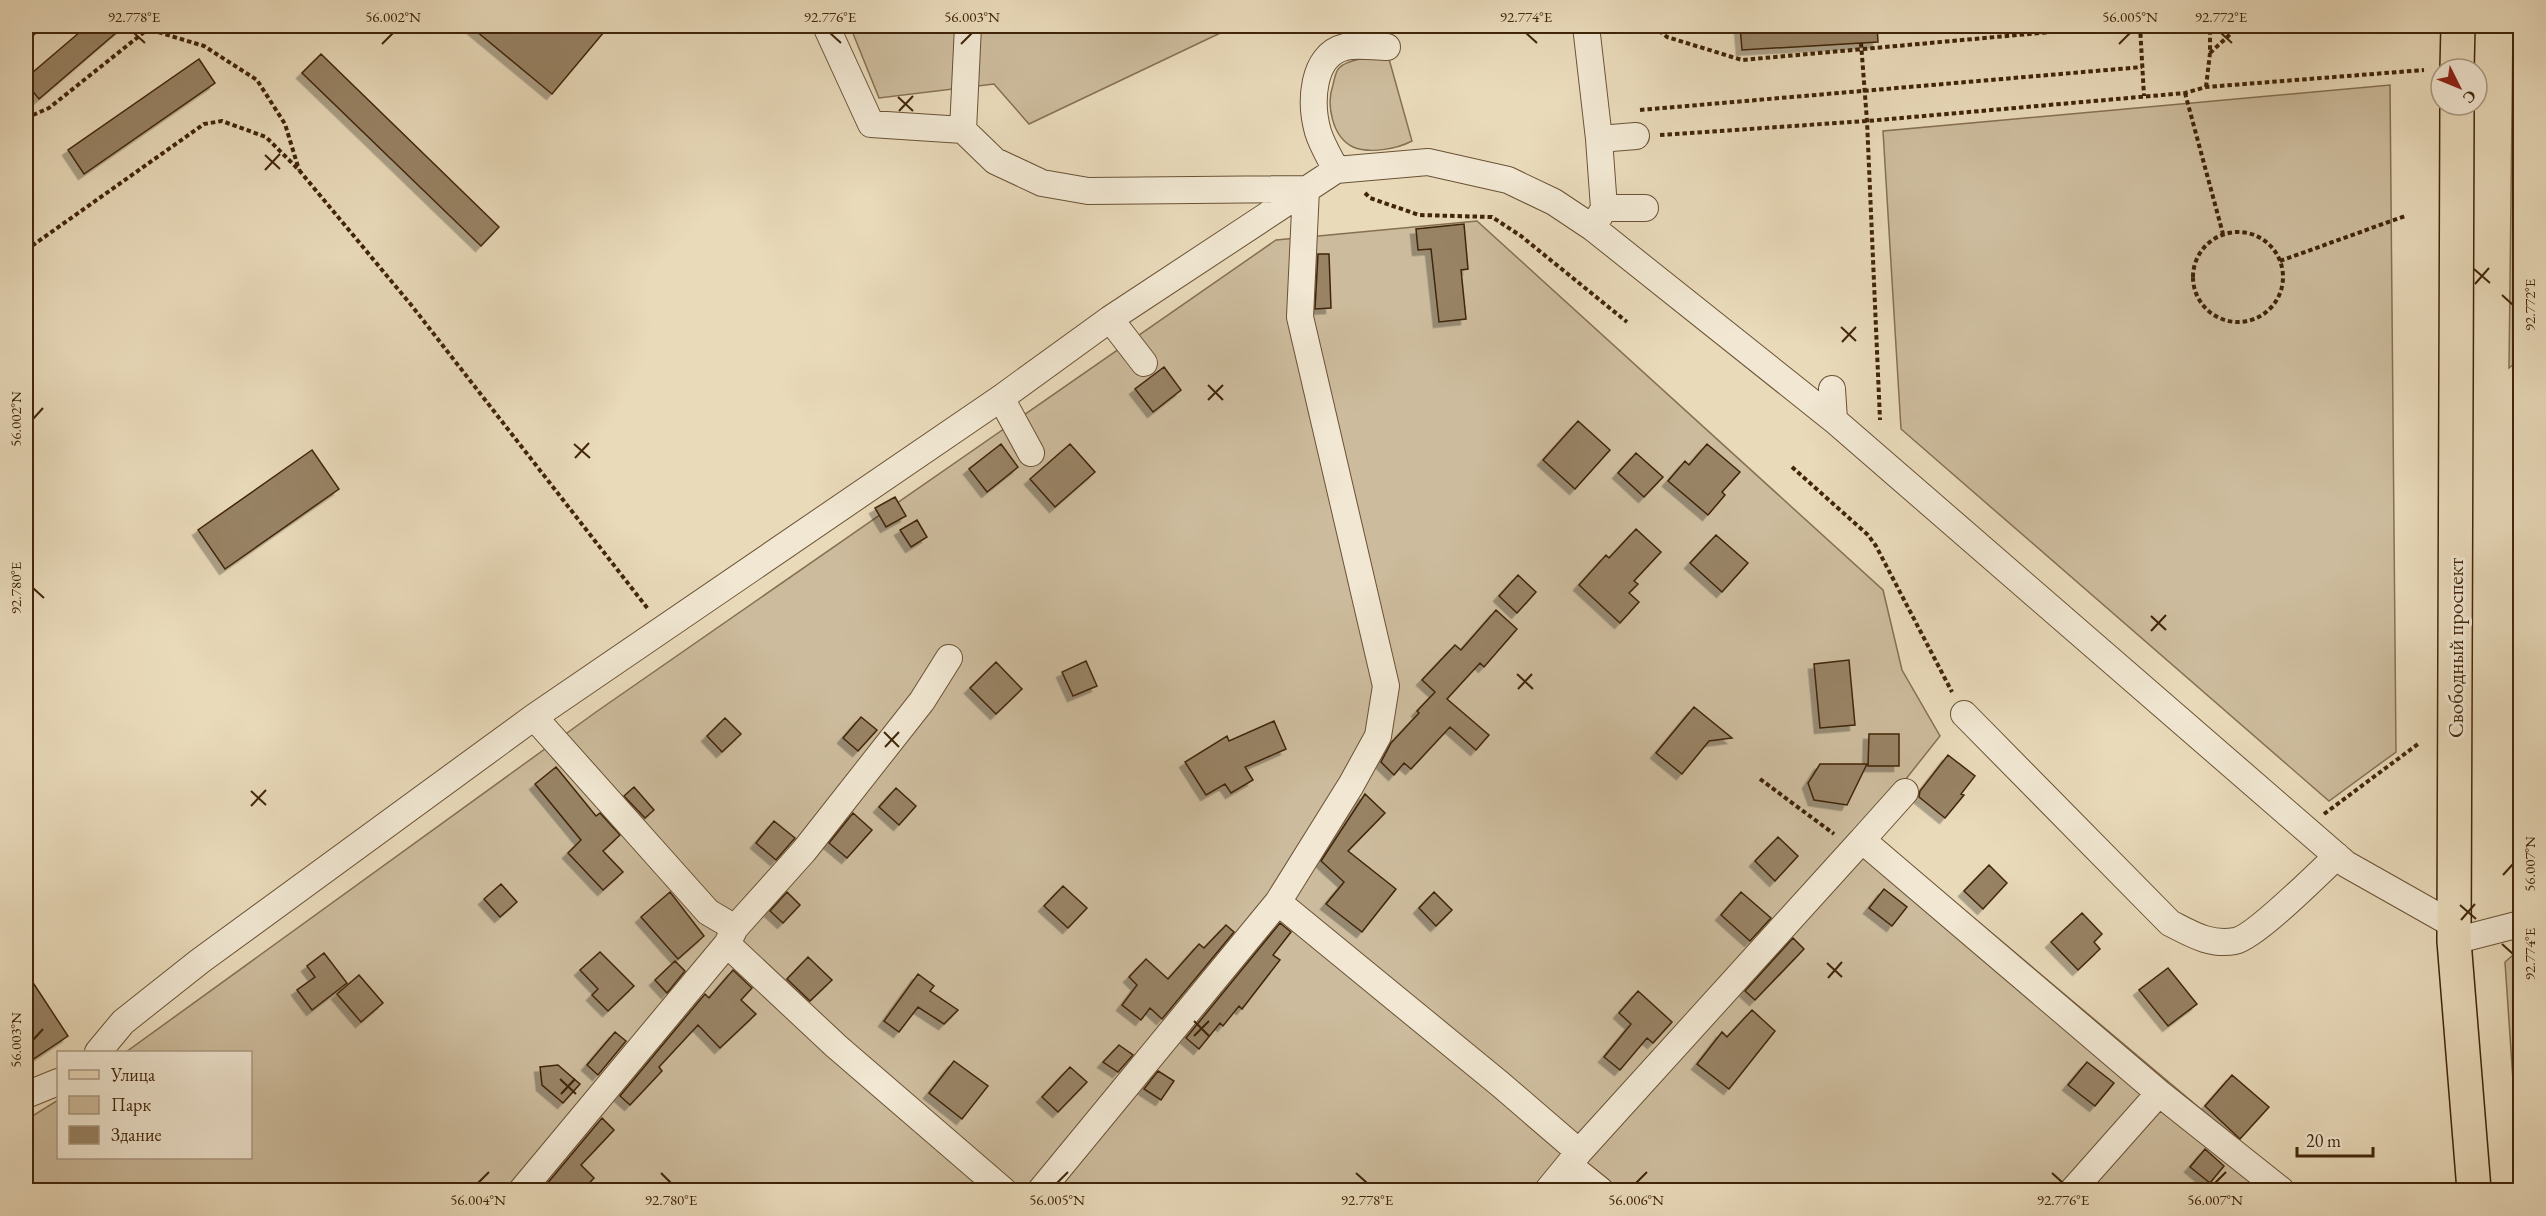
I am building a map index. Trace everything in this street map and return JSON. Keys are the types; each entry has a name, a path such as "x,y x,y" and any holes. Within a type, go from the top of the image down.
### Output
{"main road":[{"path":"2457,57 2458,26"},
{"name":"Свободный проспект","path":"2457,117 2454,933 2474,1191"}],"street":[{"path":"826,26 871,124 963,130 994,161 1042,183 1088,191 1306,189"},
{"path":"963,130 968,26"},
{"path":"1586,26 1599,218"},
{"path":"1336,170 1310,130 1315,112 1317,74 1326,57 1345,47 1388,47"},
{"path":"1592,122 1636,136"},
{"path":"100,1051 123,1022 200,961 534,717 1001,398 1110,319 1336,170 1428,162 1508,180 1554,202 1599,218 2346,864 2454,933 2499,931 2520,924"},
{"path":"1041,1191 1278,902 1351,785 1378,736 1386,686 1300,317 1306,189"},
{"path":"1599,218 1646,208"},
{"path":"1110,319 1144,363"},
{"path":"1832,389 1834,420"},
{"path":"1001,398 1031,453"},
{"path":"522,1191 731,936 804,851 922,701 949,658"},
{"path":"1964,714 2170,923 2205,940 2236,941 2265,923 2337,856"},
{"path":"534,717 708,912 836,1046 1003,1191"},
{"path":"1548,1191 1574,1159 1905,792"},
{"path":"1862,840 2159,1093 2281,1191"},
{"path":"1278,902 1500,1084 1574,1159 1600,1191"},
{"path":"26,1095 57,1082"},
{"path":"2073,1191 2159,1093"}],"path":[{"path":"26,41 41,26"},
{"path":"1653,26 1667,37 1742,60 2117,26"},
{"path":"2140,26 2144,96"},
{"path":"2206,87 2210,26"},
{"path":"2210,53 2239,26"},
{"path":"26,118 49,108 146,27 204,46 257,80 285,124 299,170"},
{"path":"1861,43 1867,121 1880,420"},
{"path":"1592,122 1864,90 2142,67"},
{"path":"1636,136 1867,121 2185,93 2206,87 2424,70"},
{"path":"2185,93 2223,234"},
{"path":"26,250 204,124 222,121 266,137 299,170 412,306 663,629"},
{"path":"1336,170 1370,198 1419,215 1492,217 1521,236 1626,322"},
{"path":"2280,261 2405,216"},
{"path":"2237,232 2250,234 2263,240 2273,249 2280,261 2283,276 2280,291 2273,305 2262,315 2248,321 2233,322 2218,317 2206,309 2197,296 2193,282 2194,267 2200,253 2210,242 2223,234 2237,232"},
{"path":"1792,467 1876,546 1964,714"},
{"path":"2324,814 2418,744"},
{"path":"1760,779 1850,846 1862,840"}],"green space":[{"path":"850,26 1235,26 1029,124 994,84 879,98"},
{"path":"2513,26 2520,26 2520,359 2509,368"},
{"path":"1365,58 1389,59 1412,141 1383,150 1367,150 1353,147 1340,136 1332,119 1330,101 1337,71 1345,64"},
{"path":"2390,85 2396,752 2329,801 1901,429 1883,131"},
{"path":"1477,221 1883,590 1902,670 1940,736 1867,828 2297,1190 26,1190 26,1120 57,1101 57,1159 252,1159 252,1051 127,1051 596,712 1276,240"},
{"path":"2520,949 2520,1184 2505,962"}],"building":[{"path":"87,26 124,26 39,99 26,83 26,78"},
{"path":"470,26 609,26 552,94"},
{"path":"1740,26 1877,26 1878,42 1742,50"},
{"path":"321,54 499,227 481,246 302,73"},
{"path":"199,59 215,83 84,174 68,150"},
{"path":"1464,224 1468,269 1461,270 1466,319 1439,322 1431,249 1418,250 1416,229"},
{"path":"1318,254 1329,254 1331,308 1315,309"},
{"path":"1164,367 1181,390 1153,412 1135,389"},
{"path":"1578,421 1610,450 1575,489 1543,460"},
{"path":"1001,444 1018,467 987,492 969,469"},
{"path":"1070,444 1095,472 1055,507 1030,479"},
{"path":"1707,444 1740,472 1722,492 1725,495 1708,515 1668,481 1685,461 1689,465"},
{"path":"312,450 339,489 225,569 198,530"},
{"path":"1636,453 1663,477 1644,497 1618,473"},
{"path":"895,497 906,516 886,527 875,508"},
{"path":"917,520 927,537 911,547 900,530"},
{"path":"1636,529 1661,552 1634,581 1638,584 1629,593 1639,602 1620,623 1579,585 1606,555 1609,558"},
{"path":"1716,535 1748,563 1722,592 1690,563"},
{"path":"1518,575 1536,592 1517,613 1499,596"},
{"path":"1496,610 1517,629 1484,667 1480,663 1447,699 1489,735 1476,750 1450,727 1411,769 1404,763 1394,775 1381,762 1391,743 1435,692 1422,680 1455,645 1461,650"},
{"path":"1849,660 1855,725 1820,728 1814,664"},
{"path":"1086,661 1097,686 1073,696 1062,672"},
{"path":"996,662 1022,689 996,714 970,688"},
{"path":"1694,707 1732,738 1709,741 1682,774 1656,753"},
{"path":"861,717 877,730 858,751 843,738"},
{"path":"725,718 741,734 722,752 707,736"},
{"path":"1274,721 1286,749 1245,767 1253,780 1231,793 1225,784 1206,795 1185,762 1227,736 1229,741"},
{"path":"1869,734 1899,734 1899,766 1868,766"},
{"path":"1948,755 1975,776 1961,794 1964,795 1945,818 1919,797 1920,791"},
{"path":"1820,764 1867,764 1847,805 1814,800 1808,783"},
{"path":"556,767 596,816 600,813 620,835 603,851 623,872 603,890 568,853 581,840 535,784"},
{"path":"634,787 654,810 645,818 624,796"},
{"path":"896,788 916,806 899,825 879,807"},
{"path":"1365,794 1385,813 1348,851 1396,889 1362,932 1326,904 1344,882 1321,861"},
{"path":"853,813 872,830 847,858 829,843"},
{"path":"774,821 795,838 776,860 756,843"},
{"path":"1778,837 1798,856 1775,881 1755,861"},
{"path":"1989,865 2007,883 1983,909 1964,891"},
{"path":"501,884 517,902 500,917 484,899"},
{"path":"1063,886 1087,908 1068,928 1044,906"},
{"path":"1884,889 1907,907 1892,926 1869,908"},
{"path":"670,892 704,936 678,959 641,917"},
{"path":"787,892 800,905 783,923 770,911"},
{"path":"1434,892 1452,910 1436,926 1419,908"},
{"path":"1741,892 1771,918 1750,941 1721,915"},
{"path":"2082,913 2102,934 2094,942 2100,949 2078,970 2051,942"},
{"path":"1280,923 1291,932 1273,955 1280,960 1242,1009 1239,1006 1223,1026 1220,1023 1199,1049 1186,1038"},
{"path":"1226,925 1234,932 1162,1019 1150,1008 1141,1020 1122,1005 1137,985 1129,977 1146,959 1168,979 1199,944 1204,948"},
{"path":"1793,938 1804,949 1755,1000 1745,991"},
{"path":"600,952 634,986 608,1011 592,995 598,989 580,970"},
{"path":"324,953 347,983 312,1010 297,990 315,977 307,966"},
{"path":"808,957 832,980 810,1001 787,979"},
{"path":"675,961 685,971 667,993 655,980"},
{"path":"2168,968 2197,1004 2168,1026 2139,990"},
{"path":"733,970 752,988 741,1000 756,1014 720,1048 698,1025 659,1067 662,1071 630,1105 620,1096 705,994 709,998"},
{"path":"26,972 68,1036 26,1064"},
{"path":"918,974 934,986 930,991 958,1010 944,1024 918,1007 899,1032 884,1021"},
{"path":"359,975 383,1003 361,1022 337,994"},
{"path":"1638,991 1672,1022 1653,1043 1647,1038 1620,1070 1604,1057 1631,1024 1619,1013"},
{"path":"1752,1010 1775,1031 1729,1089 1697,1064 1722,1032 1727,1037"},
{"path":"615,1032 626,1041 598,1075 587,1065"},
{"path":"1119,1045 1133,1055 1118,1072 1103,1062"},
{"path":"954,1061 988,1086 962,1119 929,1093"},
{"path":"2087,1062 2114,1083 2095,1106 2068,1085"},
{"path":"558,1065 580,1084 563,1103 542,1085 540,1067"},
{"path":"1070,1067 1087,1082 1058,1112 1042,1097"},
{"path":"1158,1071 1174,1081 1161,1100 1144,1089"},
{"path":"2232,1075 2269,1107 2240,1139 2205,1106"},
{"path":"602,1118 614,1130 581,1165 594,1178 582,1191 541,1191"},
{"path":"2205,1149 2224,1166 2210,1183 2190,1167"}]}
